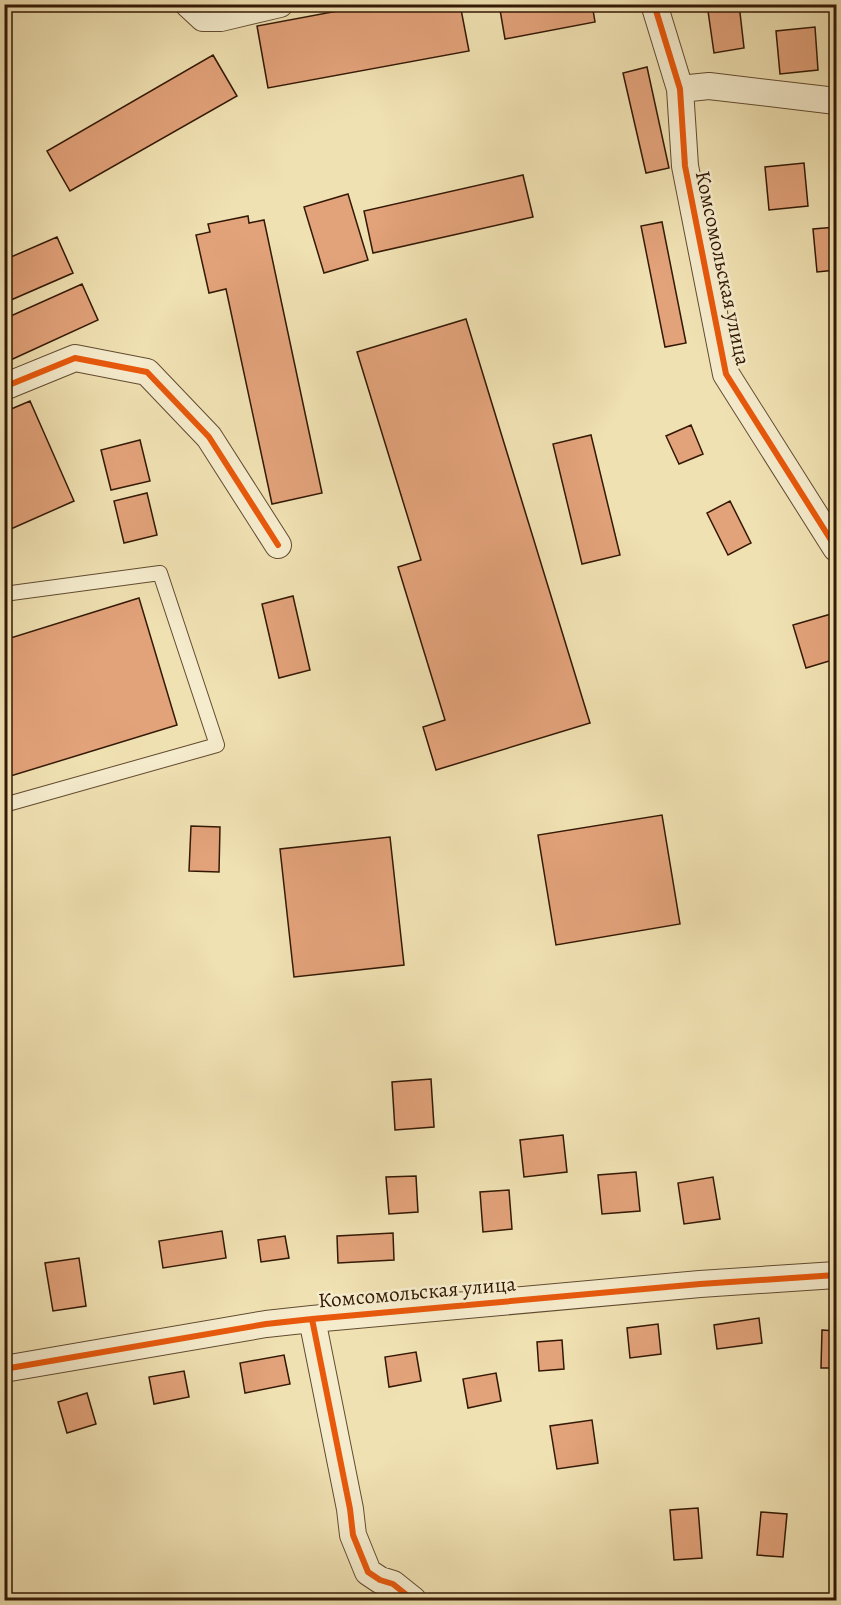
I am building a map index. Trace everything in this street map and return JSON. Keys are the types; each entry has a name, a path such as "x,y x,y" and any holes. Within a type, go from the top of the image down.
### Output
{"street":[{"path":"188,4 203,18 221,18 280,4"},
{"name":"Комсомольская улица","path":"654,4 680,89 685,166 726,374 837,548"},
{"path":"680,89 709,86 837,101"},
{"path":"4,387 75,358 147,372 209,437 278,545"},
{"name":"Комсомольская улица","path":"4,1369 266,1324 700,1284 837,1275"},
{"path":"312,1319 353,1534 368,1572 380,1580 393,1584 413,1600"}],"lane":[{"path":"4,594 160,573 217,745 4,806"}],"building":[{"path":"375,4 460,4 469,51 268,88 257,26"},
{"path":"499,4 592,4 595,22 505,39"},
{"path":"707,4 739,4 744,48 714,53"},
{"path":"815,27 818,70 780,74 776,31"},
{"path":"213,55 237,96 70,191 47,151"},
{"path":"647,67 669,168 646,173 623,73"},
{"path":"804,163 808,206 769,210 765,167"},
{"path":"523,175 533,217 373,253 364,211"},
{"path":"348,194 368,260 324,273 304,207"},
{"path":"248,216 249,223 264,220 322,493 272,504 226,289 209,293 196,235 210,232 208,224"},
{"path":"662,222 686,343 665,347 641,226"},
{"path":"836,227 836,270 817,272 813,229"},
{"path":"57,237 73,273 4,303 4,260"},
{"path":"82,284 98,320 4,363 4,319"},
{"path":"466,319 590,723 436,770 423,727 445,720 398,567 421,560 357,352"},
{"path":"30,401 74,501 4,532 4,412"},
{"path":"691,425 703,454 679,464 666,436"},
{"path":"591,435 620,555 582,564 553,444"},
{"path":"140,440 150,481 111,490 101,450"},
{"path":"147,493 157,535 124,543 114,501"},
{"path":"730,501 751,543 728,555 707,513"},
{"path":"293,596 310,670 279,678 262,604"},
{"path":"139,598 177,725 4,778 4,640"},
{"path":"831,614 836,633 836,659 806,668 793,625"},
{"path":"662,815 680,924 556,945 538,835"},
{"path":"191,826 220,827 219,872 189,871"},
{"path":"390,837 404,965 294,977 280,849"},
{"path":"431,1079 434,1127 395,1130 392,1082"},
{"path":"563,1135 567,1172 524,1177 520,1140"},
{"path":"636,1172 640,1211 602,1214 598,1175"},
{"path":"416,1176 418,1212 389,1214 386,1177"},
{"path":"713,1177 720,1219 684,1224 678,1183"},
{"path":"509,1190 512,1229 483,1232 480,1192"},
{"path":"222,1231 226,1258 163,1268 159,1241"},
{"path":"393,1233 394,1260 338,1263 337,1236"},
{"path":"285,1236 289,1258 261,1262 258,1240"},
{"path":"79,1258 86,1306 53,1311 45,1263"},
{"path":"759,1318 762,1343 717,1349 714,1325"},
{"path":"658,1324 661,1354 630,1358 627,1328"},
{"path":"822,1330 836,1331 836,1368 821,1368"},
{"path":"562,1340 564,1369 539,1371 537,1342"},
{"path":"416,1352 421,1381 389,1387 385,1357"},
{"path":"284,1355 290,1384 245,1393 240,1363"},
{"path":"184,1371 189,1397 154,1404 149,1377"},
{"path":"496,1373 501,1401 468,1408 463,1379"},
{"path":"87,1393 96,1424 67,1433 58,1402"},
{"path":"592,1420 598,1463 557,1469 550,1426"},
{"path":"698,1508 702,1558 674,1560 670,1510"},
{"path":"761,1512 787,1514 783,1557 757,1555"}],"cycle path":[{"path":"654,4 680,89 685,166 726,374 836,548"},
{"path":"4,387 75,358 147,372 209,437 278,545"},
{"path":"4,1369 266,1324 700,1284 836,1275"},
{"path":"312,1319 350,1509 353,1535 368,1572 380,1580 393,1584 413,1600"}]}
